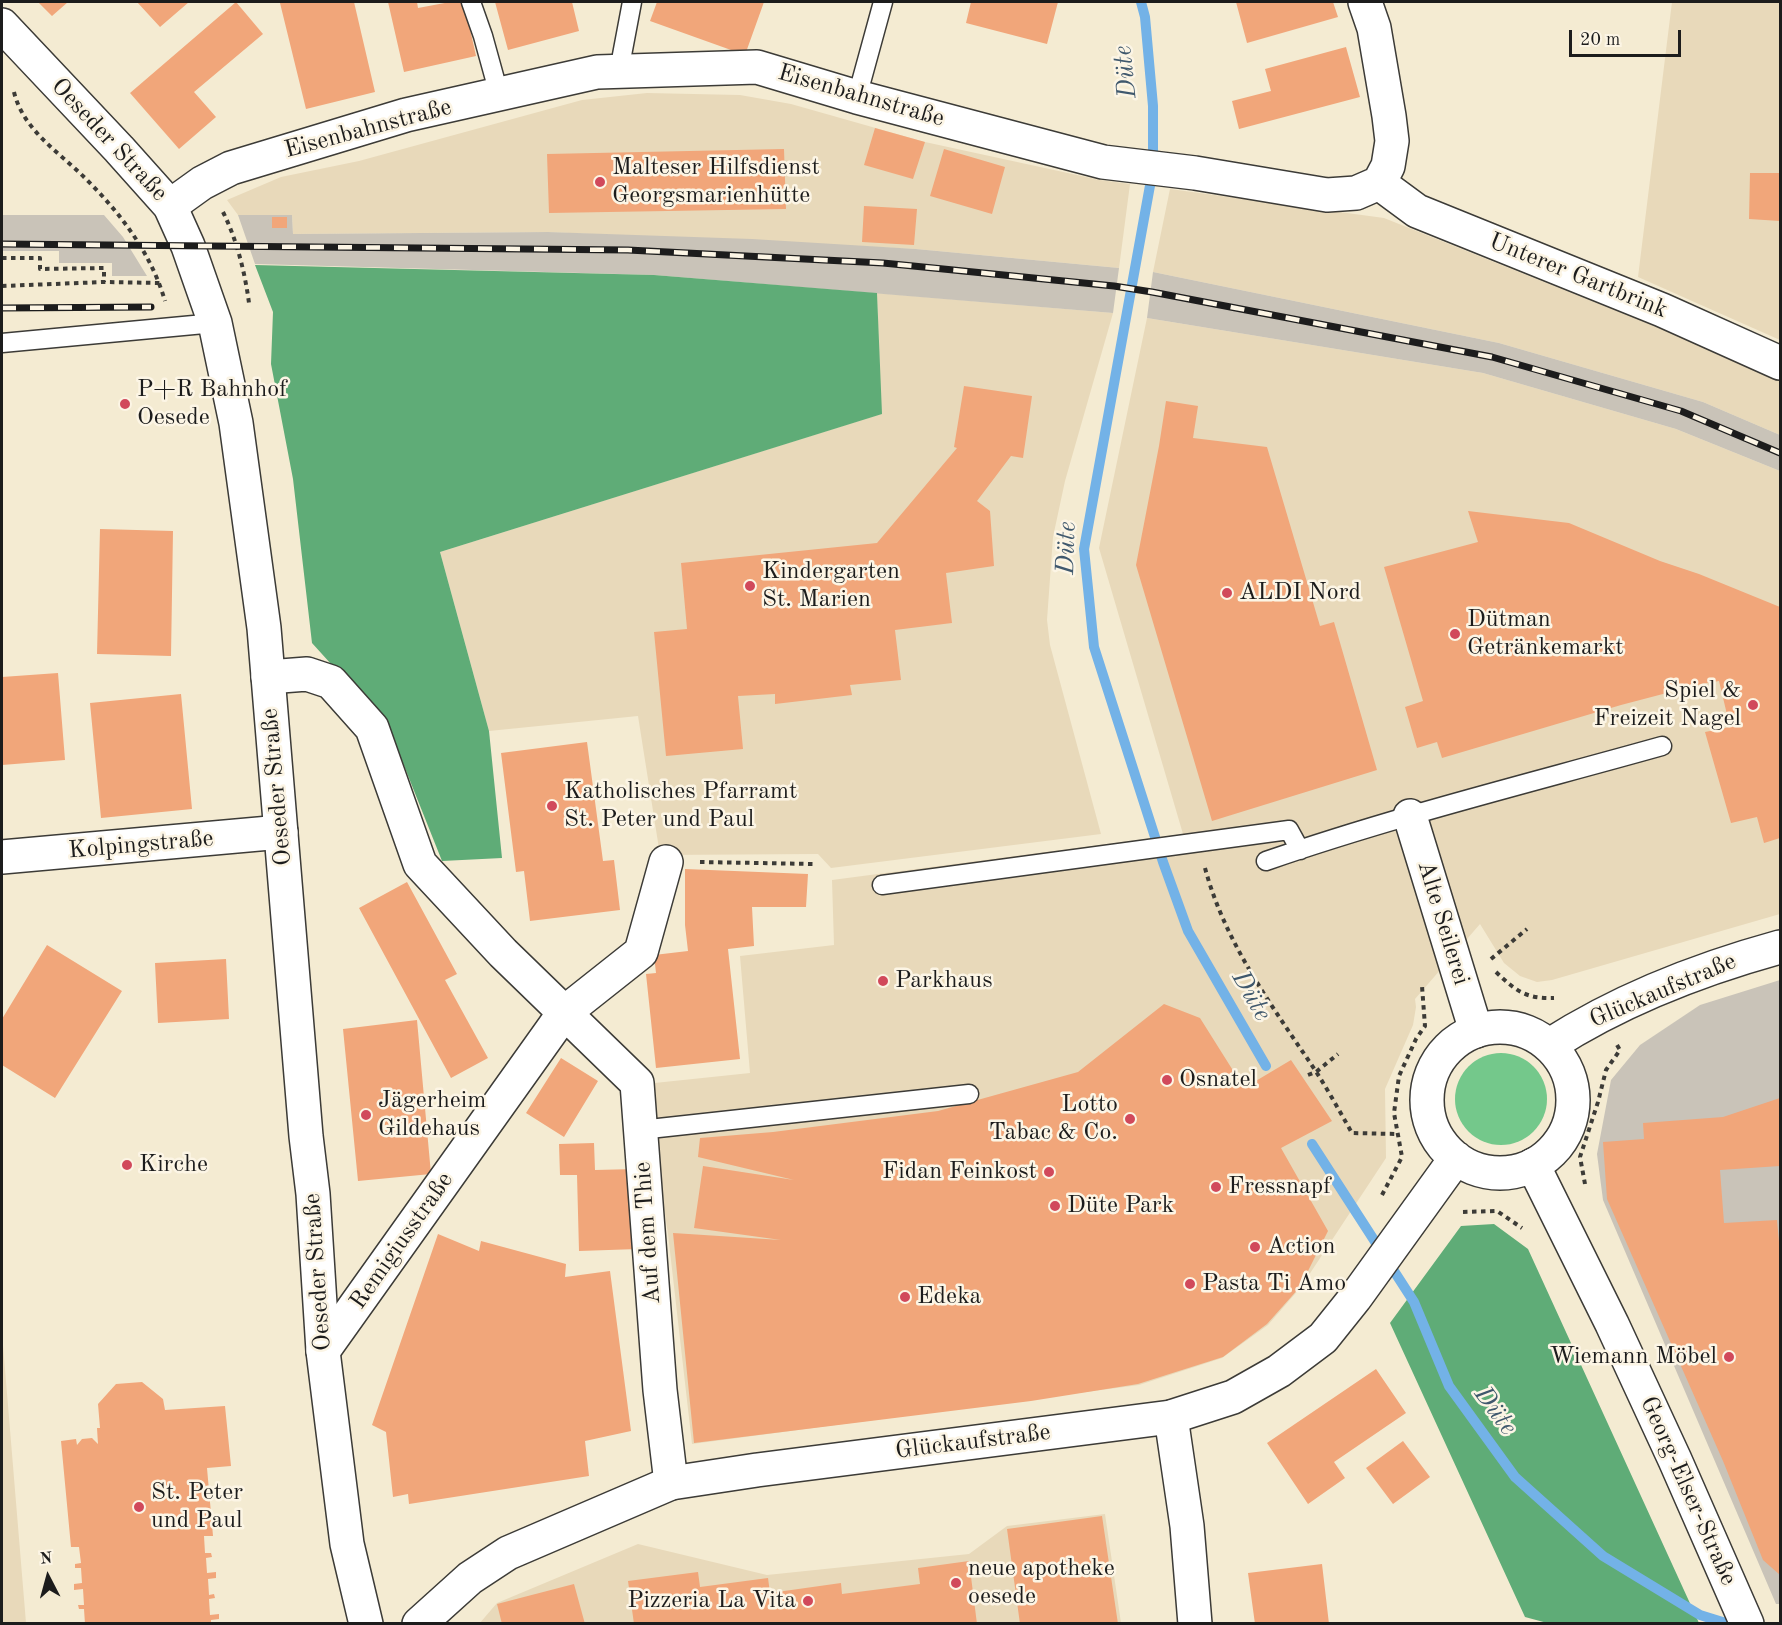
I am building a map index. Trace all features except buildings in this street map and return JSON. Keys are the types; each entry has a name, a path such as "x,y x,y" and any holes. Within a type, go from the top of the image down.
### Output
{"street":[{"path":"1365,2 1374,28 1392,141 1388,166 1379,183"},
{"name":"Oeseder Straße","path":"2,25 170,206 188,246 215,323 236,423 264,628 306,1136 313,1194 323,1351 347,1544 366,1623"},
{"name":"Eisenbahnstraße","path":"170,206 202,183 231,168 406,115 597,72 757,67 857,97 1103,162 1195,173 1327,195 1356,194 1379,183"},
{"name":"Unterer Gartbrink","path":"1379,183 1417,211 1662,310 1780,363"},
{"name":"Auf dem Thie","path":"268,677 307,674 332,682 372,728 420,864 503,953 637,1083 660,1390 671,1483"},
{"name":"Alte Seilerei","path":"1410,816 1476,1030"},
{"name":"Kolpingstraße","path":"2,857 281,832"},
{"path":"564,1013 641,952 666,862"},
{"name":"Glückaufstraße","path":"1550,1045 1581,1025 1664,986 1739,958 1780,947"},
{"name":"Remigiusstraße","path":"323,1351 564,1013"},
{"path":"1496,1027 1515,1028 1534,1035 1550,1045 1565,1064 1573,1086 1573,1110 1566,1133 1552,1152 1533,1166 1513,1172 1493,1172 1473,1168 1456,1158 1440,1141 1430,1122 1427,1099 1430,1077 1441,1057 1456,1041 1476,1030 1496,1027"},
{"name":"Glückaufstraße","path":"419,1623 470,1578 508,1553 671,1483 1171,1417 1233,1397 1279,1371 1323,1338 1355,1298 1456,1158"},
{"name":"Georg-Elser-Straße","path":"1533,1166 1617,1335 1747,1623"},
{"path":"1171,1417 1187,1526 1195,1623"}],"lane":[{"path":"471,2 499,94"},
{"path":"619,71 632,2"},
{"path":"857,97 883,2"},
{"path":"2,343 215,323"},
{"path":"1266,861 1410,816 1662,746"},
{"path":"882,885 1289,830 1300,850"},
{"path":"640,1130 969,1095"}],"path":[{"path":"12,85 18,106 28,124 87,180 119,215 141,246 160,283 173,328"},
{"path":"2,258 40,258 40,269 104,268 104,282"},
{"path":"2,286 104,282 160,283"},
{"path":"666,862 814,864"},
{"path":"1206,872 1214,898 1246,965 1316,1072 1352,1134 1398,1134"},
{"path":"1487,963 1527,929"},
{"path":"1494,969 1514,989 1537,999 1564,995"},
{"path":"1378,1202 1402,1157 1394,1113 1399,1076 1416,1039 1425,1026 1422,984"},
{"path":"1585,1189 1580,1157 1606,1070 1620,1050"},
{"path":"1308,1075 1316,1072 1338,1054"},
{"path":"1456,1218 1462,1212 1497,1211 1526,1230"}],"shaded area":[{"path":"1672,2 1780,2 1780,340 1638,277"},
{"path":"647,93 740,95 791,104 925,142 1100,180 1130,184 1119,268 916,249 548,232 293,234 292,215 238,215 227,200 281,177 359,161 582,100"},
{"path":"1170,189 1384,218 1659,328 1780,381 1780,435 1703,402 1499,343 1153,272"},
{"path":"2,215 104,215 123,237 147,276 112,276 112,263 59,263 59,251 2,251"},
{"path":"238,215 292,215 293,234 548,232 752,239 916,249 1119,268 1113,313 654,275 255,264"},
{"path":"1153,272 1499,343 1703,402 1780,435 1780,471 1676,429 1483,373 1147,318"},
{"name":"Kindergarten St. Marien","path":"877,293 1113,313 1065,481 1053,537 1047,620 1050,645 1101,834 831,868 818,854 660,855 638,716 489,731 440,552 881,414"},
{"path":"1147,318 1483,373 1676,429 1780,471 1780,914 1552,980 1537,982 1520,976 1504,963 1480,924 1415,999 1413,1025 1385,1089 1386,1158 1301,1287 1268,1325 1222,1358 1139,1385 692,1444 668,1234 645,1084 750,1073 740,956 834,945 832,880 1183,834 1099,548"},
{"name":"Wiemann Möbel","path":"1780,980 1780,1604 1776,1604 1603,1200 1597,1154 1611,1080 1640,1045 1700,1005"},
{"path":"2,1333 26,1623 2,1623"},
{"path":"1105,1514 1121,1623 479,1624 497,1603 638,1544 767,1575 969,1554 1007,1526"}],"green space":[{"path":"255,265 654,275 877,293 882,414 440,552 489,731 502,858 442,861 389,728 312,643 293,479 271,364 273,312"},
{"path":"1492,1053 1510,1053 1527,1060 1540,1073 1547,1090 1547,1108 1540,1125 1527,1138 1510,1145 1492,1145 1475,1138 1462,1125 1455,1108 1455,1090 1462,1073 1475,1060"},
{"path":"1494,1224 1528,1249 1699,1623 1551,1624 1525,1617 1390,1323 1461,1226"}],"waterway":[{"name":"Düte","path":"1141,2 1145,17 1153,106 1153,169 1084,549 1094,647 1163,862 1188,931 1266,1066"},
{"name":"Düte","path":"1312,1144 1414,1302 1449,1386 1515,1477 1603,1556 1700,1615 1729,1624"}],"railway":[{"path":"2,244 628,250 883,263 1114,286 1492,357 1681,411 1780,453"},
{"path":"2,308 151,307"}],"place":[{"name":"Malteser Hilfsdienst Georgsmarienhütte","path":"600,182"},
{"name":"P+R Bahnhof Oesede","path":"125,404"},
{"name":"Kindergarten St. Marien","path":"750,586"},
{"name":"ALDI Nord","path":"1227,593"},
{"name":"Dütman Getränkemarkt","path":"1455,634"},
{"name":"Spiel & Freizeit Nagel","path":"1753,705"},
{"name":"Katholisches Pfarramt St. Peter und Paul","path":"552,806"},
{"name":"Parkhaus","path":"883,981"},
{"name":"Osnatel","path":"1167,1080"},
{"name":"Jägerheim Gildehaus","path":"366,1115"},
{"name":"Lotto Tabac & Co.","path":"1130,1119"},
{"name":"Kirche","path":"127,1165"},
{"name":"Fidan Feinkost","path":"1049,1172"},
{"name":"Fressnapf","path":"1216,1187"},
{"name":"Düte Park","path":"1055,1206"},
{"name":"Action","path":"1255,1247"},
{"name":"Pasta Ti Amo","path":"1190,1284"},
{"name":"Edeka","path":"905,1297"},
{"name":"Wiemann Möbel","path":"1729,1357"},
{"name":"St. Peter und Paul","path":"139,1507"},
{"name":"neue apotheke oesede","path":"956,1583"},
{"name":"Pizzeria La Vita","path":"808,1601"}]}
